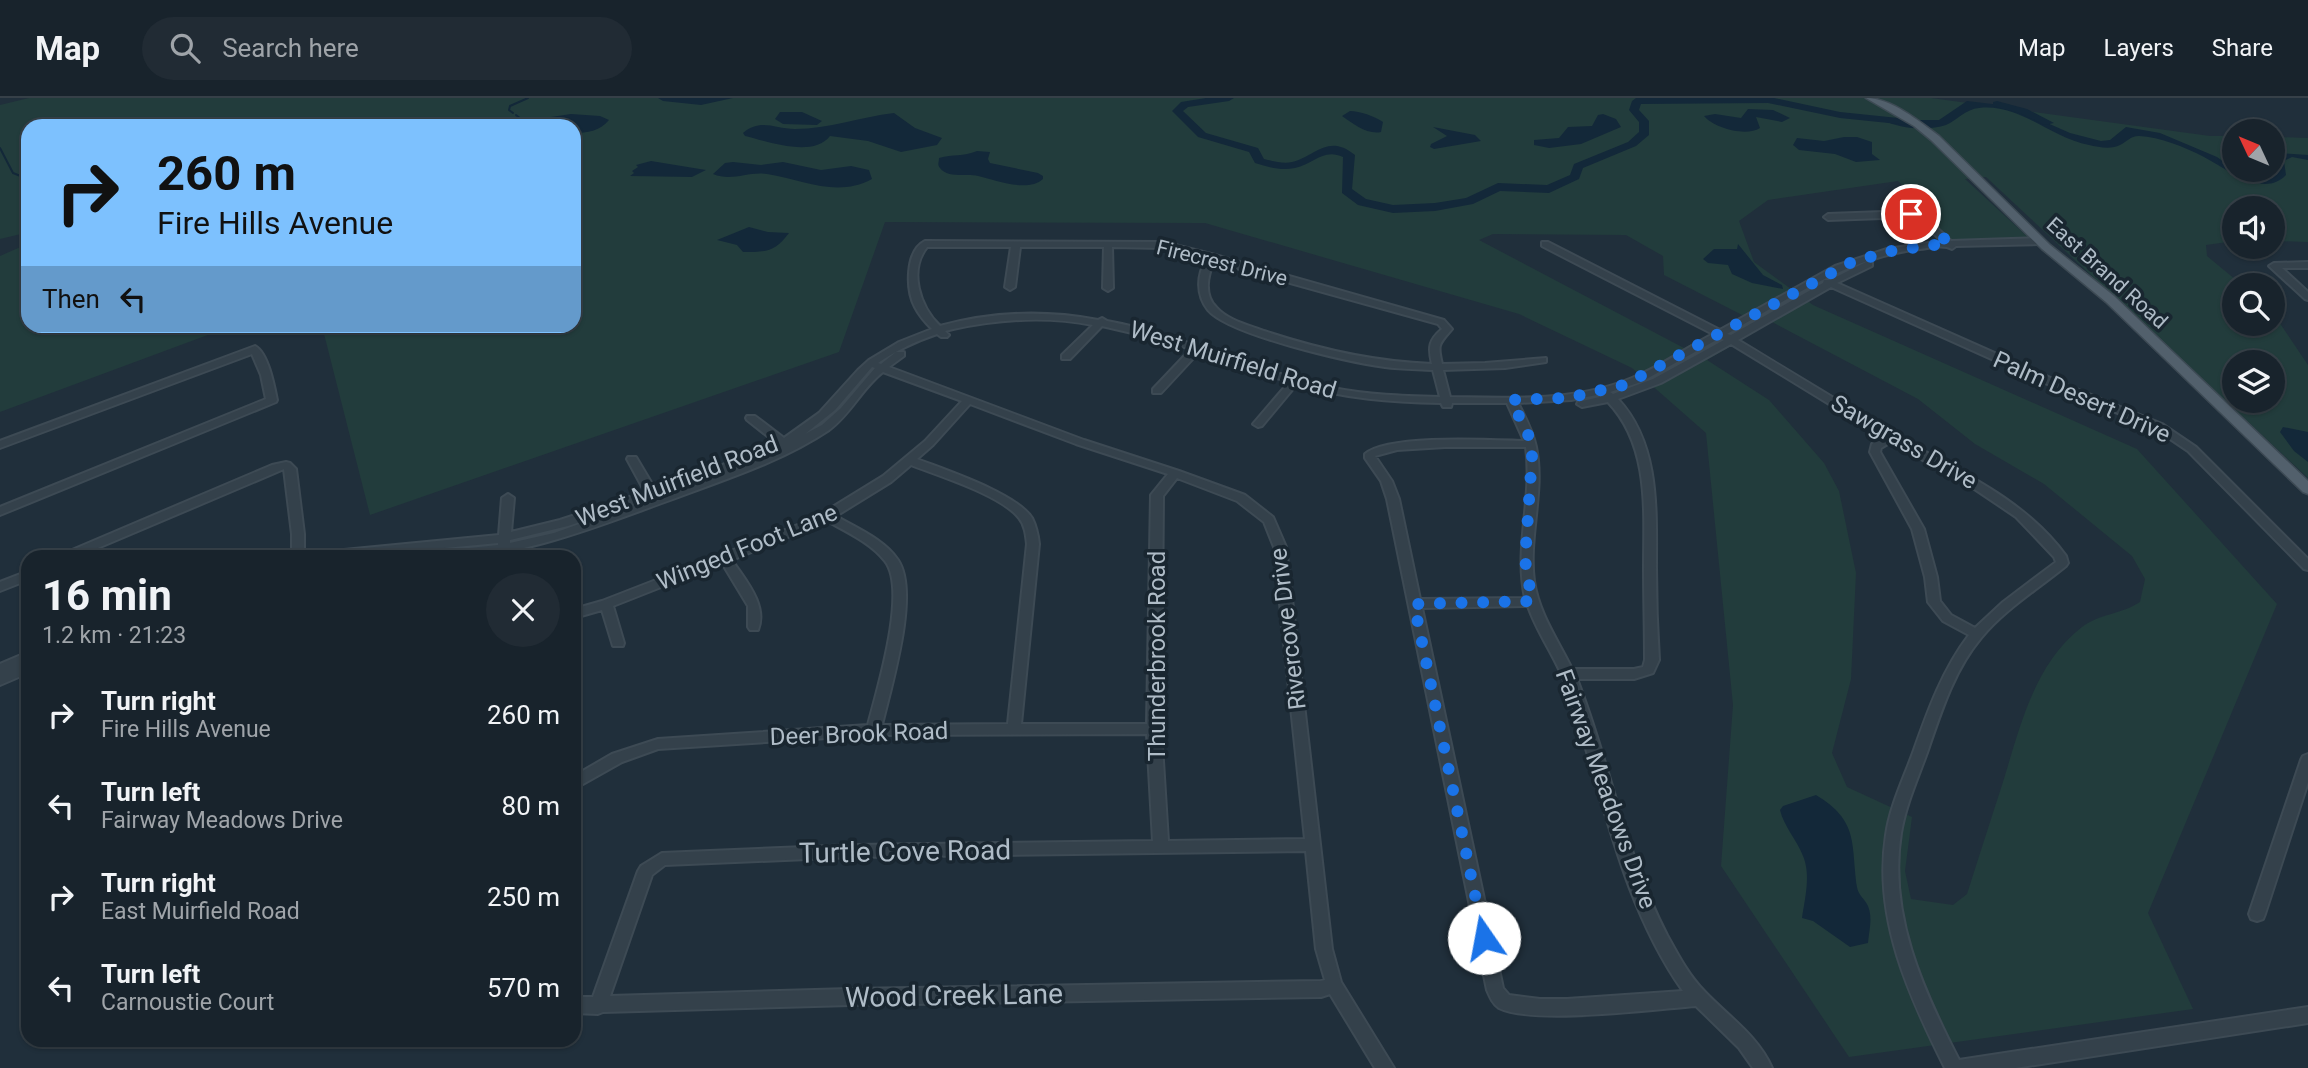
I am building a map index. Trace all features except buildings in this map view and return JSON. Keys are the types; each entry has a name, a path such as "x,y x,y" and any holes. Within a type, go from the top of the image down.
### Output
{"main road":[{"name":"East Brand Road","path":"1871,98 1917,124 2043,244 2110,299 2308,489"}],"street":[{"path":"1828,217 1911,214 1922,219 1952,245"},
{"name":"Firecrest Drive","path":"942,333 916,304 913,295 918,252 925,244 1163,245 1441,322 1447,329 1436,339 1433,349 1436,365"},
{"path":"1010,287 1016,244"},
{"name":"Sawgrass Drive","path":"1545,244 1730,339 2011,506 2060,556 2062,563 2013,600 1977,634"},
{"path":"1607,395 1719,333 1825,281 1880,261 1952,245 2043,244"},
{"path":"1108,245 1108,288"},
{"path":"1212,257 1205,267 1202,285 1216,313 1237,324 1371,362 1517,365 1542,360"},
{"path":"1587,265 1600,260"},
{"path":"2308,265 2274,266 2308,297"},
{"path":"1607,395 1657,381 1825,281"},
{"name":"Palm Desert Drive","path":"1825,281 2046,380 2158,426 2192,449 2308,566"},
{"name":"West Muirfield Road","path":"462,550 572,532 654,498 763,463 787,445 826,427 845,410 876,366 942,333 992,326 1037,323 1099,324 1195,351 1293,383 1358,396 1559,406 1607,395"},
{"path":"1066,357 1099,324"},
{"path":"0,445 255,349 266,374 272,400 0,511"},
{"path":"1157,391 1195,351"},
{"path":"1436,365 1446,402"},
{"name":"Rivercove Drive","path":"876,366 1241,498 1262,514 1276,533 1280,547 1324,949 1334,985 1385,1068"},
{"path":"1258,424 1293,383"},
{"path":"1569,674 1634,674 1648,670 1652,660 1646,474 1636,434 1619,405 1607,395"},
{"name":"Winged Foot Lane","path":"581,612 787,535 828,516 864,495 909,460 929,443 968,401"},
{"name":"Fairway Meadows Drive","path":"1513,403 1530,444 1532,466 1525,560 1532,601 1547,639 1569,674 1642,898 1680,974 1698,998 1742,1040 1763,1068"},
{"path":"751,418 787,445"},
{"path":"1891,437 1876,446 1875,452 1917,529 1931,577 1934,602 1947,618 1977,634 1959,662 1928,729 1893,835 1890,872 1895,917 1908,964 1922,1002 1954,1068"},
{"path":"1530,444 1409,445 1378,447 1370,454 1393,499 1495,990 1503,1002 1517,1006 1574,1006 1698,998"},
{"path":"632,459 654,498"},
{"path":"909,460 1006,501 1017,509 1028,524 1033,544 1014,729"},
{"path":"83,550 276,467 286,466 290,468 293,508 300,529 298,550"},
{"name":"Thunderbrook Road","path":"1161,846 1154,729 1157,495 1175,473"},
{"path":"504,543 508,498"},
{"path":"828,516 893,561 898,571 900,601 897,625 874,730"},
{"path":"725,558 754,606 754,627"},
{"path":"0,587 21,578"},
{"path":"1414,604 1532,601"},
{"path":"606,604 618,643"},
{"path":"0,670 21,660"},
{"path":"0,680 21,670"},
{"name":"Deer Brook Road","path":"581,779 617,758 657,744 874,730 1154,729"},
{"path":"2257,914 2308,760"},
{"name":"Turtle Cove Road","path":"598,1006 646,871 662,859 855,851 1312,845"},
{"name":"Wood Creek Lane","path":"581,1005 850,997 1321,989 1334,985"},
{"path":"1961,1068 2308,1015"}],"green space":[{"path":"29,98 1931,98 2222,136 2222,182 2286,182 2286,137 2308,138 2308,242 2285,241 2285,196 2222,196 2222,243 2206,245 2207,256 2228,273 2222,273 2222,336 2285,336 2285,331 2308,365 2308,478 2238,413 2285,413 2285,350 2222,350 2222,398 1986,177 1965,179 2030,239 1950,240 1920,215 1919,211 1926,208 1898,181 1768,200 1739,221 1754,262 1813,305 2137,449 2277,604 2148,913 2193,1009 1849,1057 1721,866 1733,705 1706,433 1632,368 1519,314 1205,223 885,222 839,352 370,515 324,333 581,333 581,119 21,119 21,234 0,239 0,105","holes":["1493,234 1626,235 1663,256 1664,275 1744,316 1684,348 1479,240","1772,322 1918,399 1975,444 2044,484 2132,556 2145,579 2140,602 2082,627 2066,642 2040,678 2023,719 1967,894 1953,905 1911,899 1905,871 1912,817 1847,787 1832,753 1851,679 1856,573 1839,491 1824,463 1769,400 1707,360"]},
{"path":"21,247 21,333 213,333 0,412 0,256"}],"water":[{"path":"1967,101 2009,106 2070,133 2101,141 2110,140 2126,127 2160,133 2217,157 2222,161 2222,168 2197,153 2164,140 2136,136 2116,147 2096,147 2061,136 2022,116 1994,108 1974,109 1946,125 1931,128 1905,127 1884,120 1939,120"},
{"path":"1748,109 1773,110 1790,118 1782,122 1756,117 1760,128 1747,132 1722,127 1704,116 1715,114 1741,118"},
{"path":"1350,111 1367,114 1383,122 1381,132 1366,130 1342,116"},
{"path":"780,112 802,112 822,121 817,125 783,124 775,119"},
{"path":"894,113 915,128 942,138 937,145 901,152 868,141 830,136 822,143 802,147 778,144 745,136 743,133 762,125 787,129 808,128"},
{"path":"571,114 600,116 609,120 597,129 581,133 581,119 538,119"},
{"path":"1598,115 1616,119 1621,127 1581,144 1549,148 1534,145 1534,140 1559,138 1568,127 1592,126"},
{"path":"1433,127 1475,135 1481,141 1434,149 1430,147 1431,144 1447,136"},
{"path":"1857,137 1872,142 1872,154 1880,160 1856,162 1835,154 1799,150 1793,145 1797,138 1824,141"},
{"path":"977,151 990,152 990,163 1038,173 1043,179 1029,185 1011,184 978,176 953,175 939,166 939,158"},
{"path":"2286,154 2308,155 2308,160 2292,157 2286,160"},
{"path":"651,161 706,170 692,177 630,176 638,167 636,165"},
{"path":"783,162 821,170 851,166 869,170 872,179 846,187 833,187 767,174 727,177 713,174 725,163 761,165"},
{"path":"749,227 768,232 789,233 774,247 758,252 743,252 737,245 717,240"},
{"path":"1738,244 1763,275 1782,285 1783,289 1752,283 1732,274 1728,265 1708,263 1703,259 1714,249 1737,249"},
{"path":"2283,427 2308,432 2308,462 2294,451 2280,432"},
{"path":"1816,795 1840,814 1850,834 1858,890 1870,915 1868,943 1850,947 1813,921 1802,918 1807,871 1780,810 1783,806"}],"waterway":[{"path":"513,113 509,110 510,106 528,98"},
{"path":"663,98 701,102 728,98"},
{"path":"1229,98 1185,104 1177,111 1202,135 1254,150 1259,161 1284,166 1296,165 1322,150 1338,150 1349,155 1346,190 1362,202 1393,209 1435,207 1469,201 1498,187 1549,189 1575,177 1578,166 1632,144 1645,133 1644,121 1634,110 1637,101 1768,100 1840,115 1908,122"},
{"path":"1997,104 2023,111 2049,123"},
{"path":"516,115 521,119"},
{"path":"0,148 13,173 21,176"}],"route":[{"path":"1484,938 1414,604 1532,601 1525,560 1532,456 1528,434 1511,400 1550,400 1583,396 1624,385 1852,262 1895,250 1949,243 1922,219 1911,214"}]}
